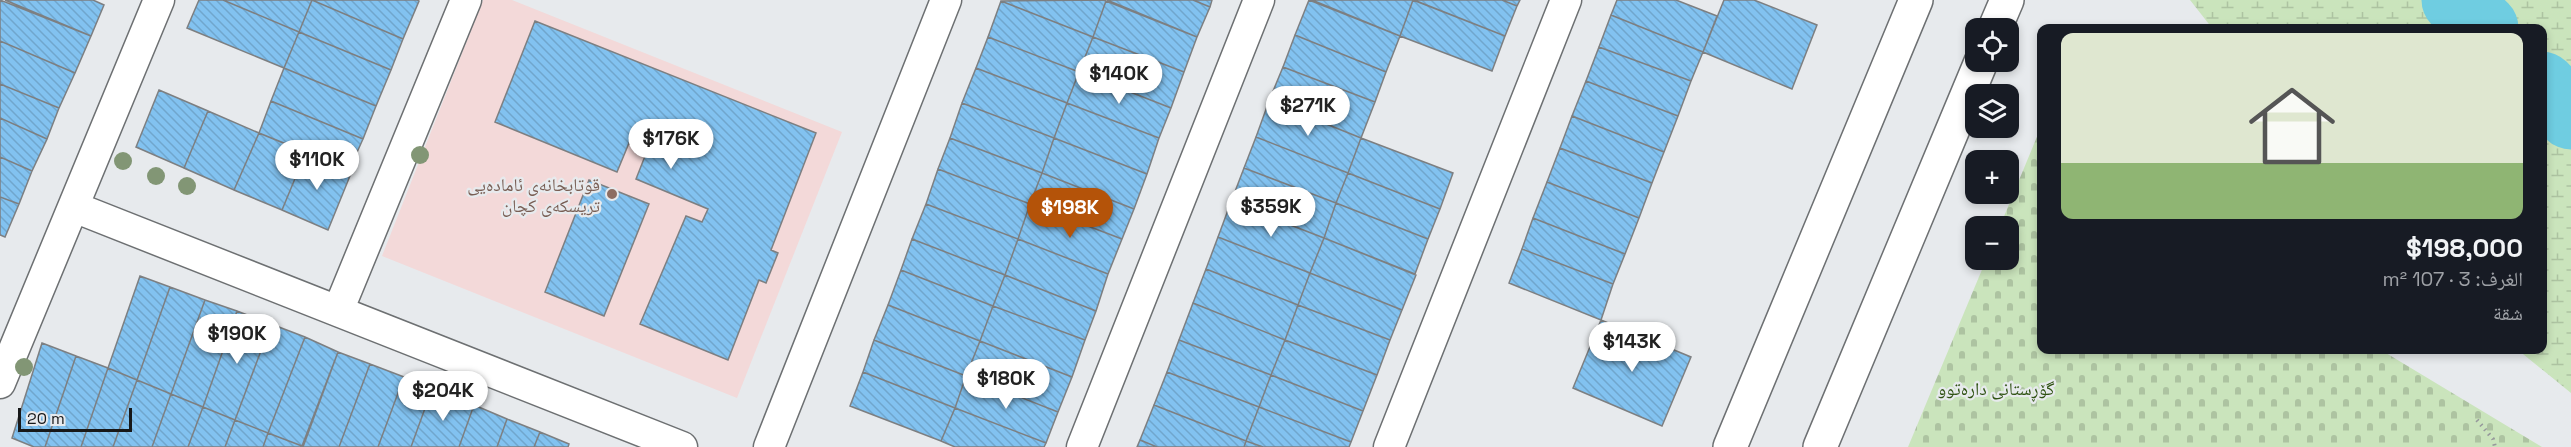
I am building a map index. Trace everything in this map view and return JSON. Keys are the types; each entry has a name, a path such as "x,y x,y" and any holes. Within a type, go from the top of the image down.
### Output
{"main road":[{"path":"1730,447 1916,0"},
{"path":"1999,18 2007,0"},
{"path":"1820,447 1977,72"}],"street":[{"path":"0,383 159,0"},
{"path":"338,311 466,0"},
{"path":"769,447 946,0"},
{"path":"1082,447 1259,0"},
{"path":"1389,447 1566,0"},
{"path":"74,207 682,447"}],"path":[{"path":"2478,420 2493,439 2495,447"}],"shaded area":[{"name":"قوتابخانەی ئامادەیی تریسکەی کچان","path":"483,0 512,0 842,132 737,398 382,256"}],"green space":[{"path":"2190,0 2571,0 2571,393 2523,354 2547,354 2547,24 2209,24"},
{"name":"گۆڕستانی دارەتوو","path":"2037,137 2037,354 2388,354 2542,447 1908,447 1982,270 2019,270 2019,216 2004,216 2009,204 2019,204 2019,180"}],"building":[{"path":"0,0 91,36 75,73 0,41"},
{"path":"5,0 93,0 104,5 91,36"},
{"path":"199,0 223,0 299,32 284,68 187,28"},
{"path":"223,0 312,0 299,32"},
{"path":"312,0 403,39 391,70 299,32"},
{"path":"312,0 417,0 419,1 403,39"},
{"path":"1107,0 1193,0 1210,7 1197,37"},
{"path":"1193,0 1212,0 1210,7"},
{"path":"1309,0 1400,36 1386,72 1295,35"},
{"path":"1312,0 1413,0 1400,36"},
{"path":"1413,0 1505,36 1492,71 1400,36"},
{"path":"1414,0 1502,0 1517,6 1505,36"},
{"path":"1502,0 1520,0 1517,6"},
{"path":"1617,0 1676,0 1717,16 1703,52 1611,15"},
{"path":"1724,0 1754,0 1817,25 1792,89 1703,52"},
{"path":"1001,1 1106,1 1093,37"},
{"path":"1001,1 1093,37 1079,72 988,37"},
{"path":"1106,1 1197,37 1184,72 1093,37"},
{"path":"1611,15 1703,52 1691,81 1599,47"},
{"path":"535,21 816,133 771,250 778,253 766,283 759,280 728,360 640,324 686,216 702,222 708,209 636,179 647,151 629,143 617,172 495,122"},
{"path":"299,32 391,70 376,106 284,68"},
{"path":"1295,35 1386,72 1375,102 1283,67"},
{"path":"988,37 1079,72 1067,103 976,68"},
{"path":"1093,37 1184,72 1171,108 1079,72"},
{"path":"0,41 75,73 59,108 0,84"},
{"path":"1599,47 1691,81 1678,116 1586,81"},
{"path":"1283,67 1375,102 1361,138 1269,101"},
{"path":"284,68 376,106 363,139 271,101"},
{"path":"976,68 1067,103 1054,138 962,103"},
{"path":"1079,72 1171,108 1159,138 1067,103"},
{"path":"1586,81 1678,116 1664,152 1572,116"},
{"path":"0,84 59,108 47,139 0,118"},
{"path":"159,90 208,111 184,168 136,147"},
{"path":"271,101 363,139 349,170 259,133"},
{"path":"1269,101 1361,138 1348,173 1256,137"},
{"path":"962,103 1054,138 1042,173 950,138"},
{"path":"1067,103 1159,138 1147,174 1054,138"},
{"path":"208,111 259,133 234,190 184,168"},
{"path":"1572,116 1664,152 1652,183 1560,148"},
{"path":"0,118 47,139 32,171 0,157"},
{"path":"259,133 306,152 282,210 234,190"},
{"path":"1256,137 1348,173 1336,203 1244,168"},
{"path":"950,138 1042,173 1030,204 938,169"},
{"path":"1054,138 1147,174 1134,209 1042,173"},
{"path":"1361,138 1453,173 1440,209 1348,173"},
{"path":"1560,148 1652,183 1639,218 1547,182"},
{"path":"306,152 352,171 328,230 282,210"},
{"path":"0,157 32,171 19,204 0,197"},
{"path":"1244,168 1336,203 1324,238 1231,202"},
{"path":"938,169 1030,204 1018,239 926,204"},
{"path":"1042,173 1134,209 1122,239 1030,204"},
{"path":"1348,173 1440,209 1428,239 1336,203"},
{"path":"589,180 649,204 604,316 545,292"},
{"path":"1547,182 1639,218 1625,254 1533,218"},
{"path":"0,197 19,204 5,237 0,235"},
{"path":"1231,202 1324,238 1310,273 1218,237"},
{"path":"1336,203 1428,239 1415,274 1324,238"},
{"path":"926,204 1018,239 1005,275 912,239"},
{"path":"1030,204 1122,239 1108,274 1018,239"},
{"path":"1533,218 1625,254 1613,284 1522,249"},
{"path":"1218,237 1310,273 1298,305 1206,269"},
{"path":"1324,238 1416,275 1402,310 1310,273"},
{"path":"912,239 1005,275 993,306 901,270"},
{"path":"1018,239 1108,274 1096,311 1005,275"},
{"path":"1522,249 1613,284 1601,320 1509,283"},
{"path":"1206,269 1298,305 1285,340 1193,303"},
{"path":"901,270 993,306 980,341 888,305"},
{"path":"1310,273 1402,310 1390,340 1298,305"},
{"path":"1005,275 1096,311 1085,340 993,306"},
{"path":"140,276 170,287 137,380 108,368"},
{"path":"170,287 205,300 171,394 137,380"},
{"path":"205,300 237,311 203,407 171,394"},
{"path":"1193,303 1285,340 1271,375 1179,340"},
{"path":"888,305 980,341 966,376 874,340"},
{"path":"1298,305 1390,340 1377,375 1285,340"},
{"path":"993,306 1085,340 1072,377 980,341"},
{"path":"237,311 271,324 235,420 203,407"},
{"path":"1601,320 1691,357 1662,426 1573,388"},
{"path":"271,324 305,337 268,433 235,420"},
{"path":"305,337 338,352 302,446 268,433"},
{"path":"874,340 966,376 955,408 863,372"},
{"path":"1179,340 1271,375 1259,407 1167,372"},
{"path":"1285,340 1377,375 1363,411 1271,375"},
{"path":"980,341 1072,377 1058,412 966,376"},
{"path":"42,343 76,356 45,447 34,447 12,438"},
{"path":"338,352 370,364 339,447 303,447"},
{"path":"76,356 108,368 81,447 45,447"},
{"path":"370,364 404,377 378,447 339,447"},
{"path":"108,368 137,380 113,447 81,447"},
{"path":"863,372 955,408 941,441 850,406"},
{"path":"1167,372 1259,407 1246,441 1154,405"},
{"path":"1271,375 1363,411 1351,442 1259,407"},
{"path":"966,376 1058,412 1046,443 955,408"},
{"path":"404,377 432,389 411,447 378,447"},
{"path":"137,380 171,394 152,447 113,447"},
{"path":"432,389 474,405 459,447 411,447"},
{"path":"171,394 203,407 188,447 152,447"},
{"path":"474,405 507,419 497,447 459,447"},
{"path":"1154,405 1246,441 1244,447 1157,447 1140,440"},
{"path":"203,407 235,420 225,447 188,447"},
{"path":"1259,407 1351,442 1349,447 1263,447 1246,441"},
{"path":"955,408 1046,443 1044,447 955,447 941,441"},
{"path":"507,419 540,432 534,447 497,447"},
{"path":"235,420 268,433 263,447 225,447"},
{"path":"540,432 569,444 568,447 534,447"},
{"path":"268,433 302,446 302,447 263,447"},
{"path":"1140,440 1157,447 1137,447"},
{"path":"1246,441 1263,447 1244,447"}],"waterway":[{"path":"2456,0 2480,24"},
{"path":"2547,91 2571,115"}],"place":[{"name":"قوتابخانەی ئامادەیی تریسکەی کچان","path":"612,194"}]}
